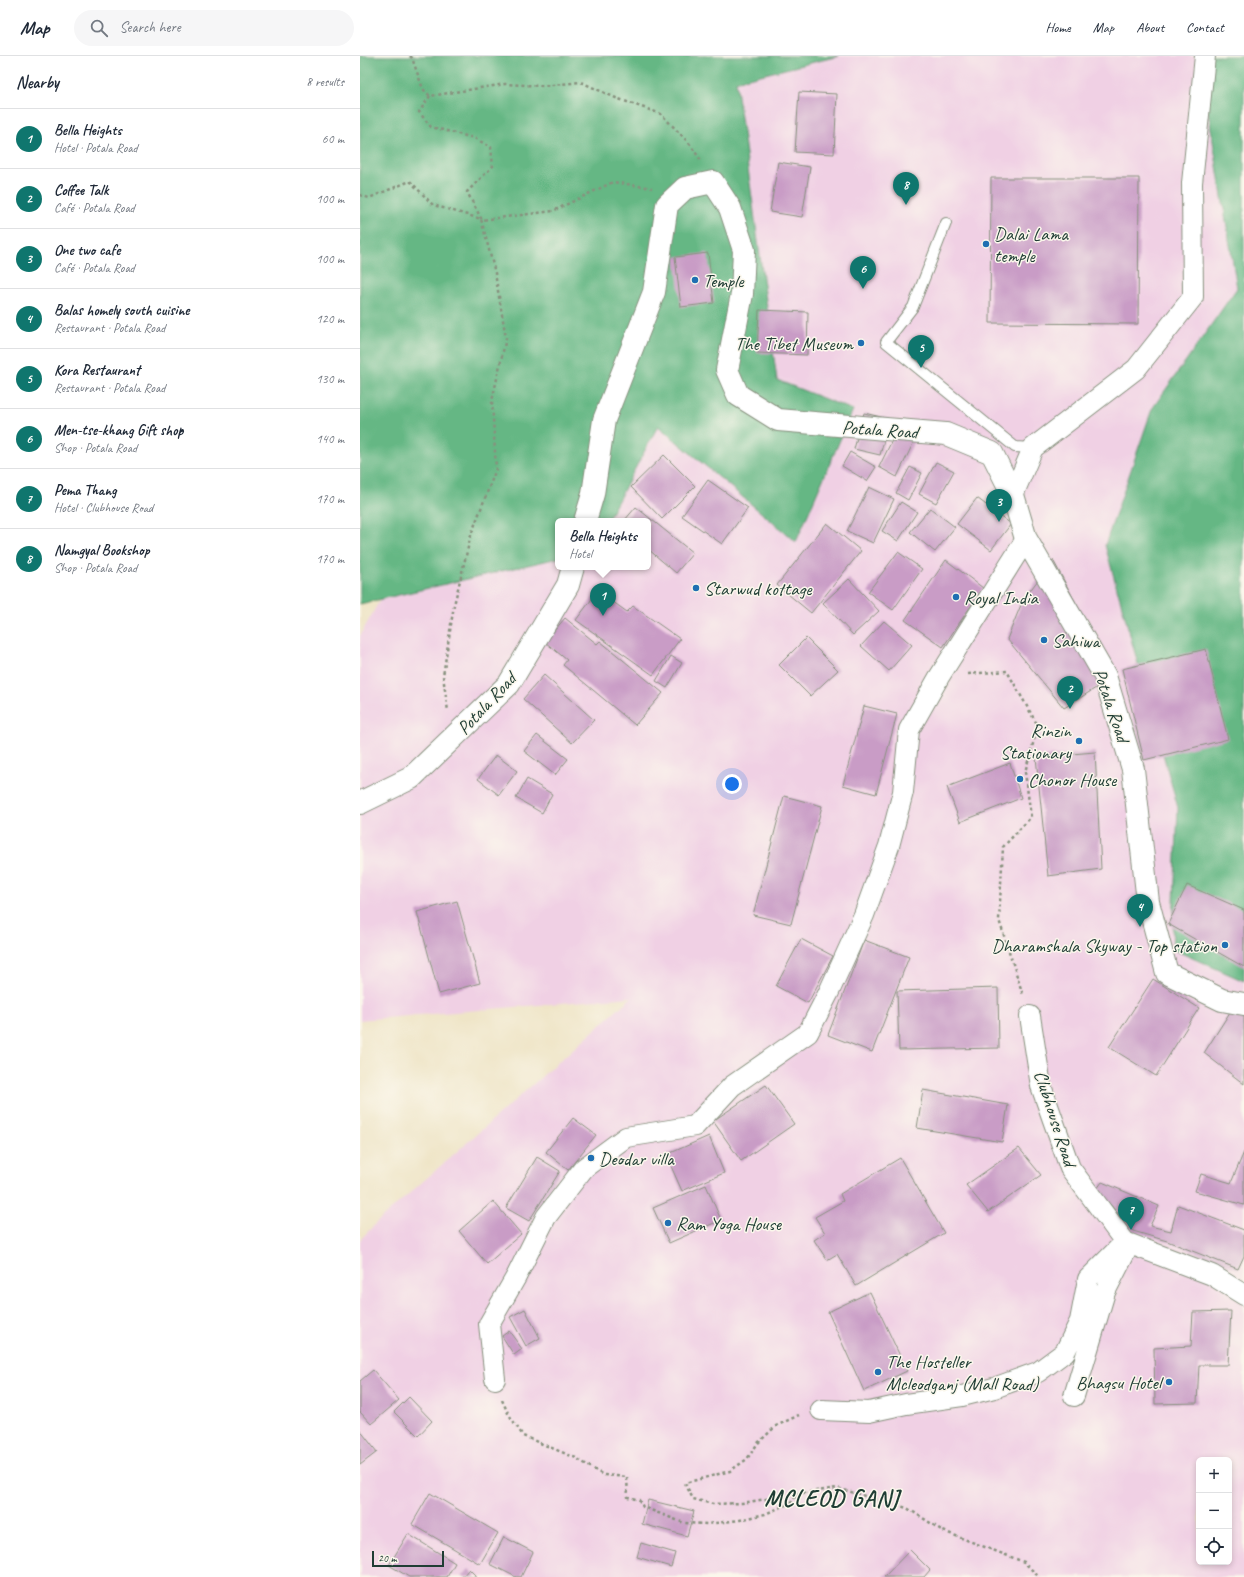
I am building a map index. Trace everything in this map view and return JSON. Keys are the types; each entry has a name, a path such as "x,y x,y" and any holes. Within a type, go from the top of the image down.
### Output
{"street":[{"path":"1013,495 1033,448 1136,369 1193,297 1192,183 1205,56"},
{"path":"586,518 593,494 604,420 654,292 667,205 685,188 713,182"},
{"name":"Potala Road","path":"713,182 730,208 744,250 742,294 727,370 738,394 778,420 946,434 992,453 1013,495 1026,539 1105,676 1133,769 1148,902 1167,972 1222,1000 1244,1004"},
{"path":"495,1379 489,1324 516,1277 546,1217 584,1168 626,1137 695,1126 732,1086 808,1033 828,994 864,915 889,846 903,792 909,730 939,677 1026,539"},
{"name":"Potala Road","path":"360,803 411,778 509,684 568,584 571,570"},
{"name":"Clubhouse Road","path":"1030,1016 1041,1086 1070,1168 1127,1243"},
{"path":"1127,1243 1212,1275 1244,1295"},
{"path":"1074,1396 1105,1292 1127,1243"},
{"path":"821,1410 869,1412 906,1404 962,1396 994,1388 1038,1372 1065,1352 1080,1321 1088,1279 1127,1243"}],"lane":[{"path":"946,223 913,307 886,342 1015,447 1033,448"}],"path":[{"path":"410,56 423,89 430,96"},
{"path":"451,740 443,676 454,605 471,535 496,469 492,401 506,338 495,273 481,219 467,192 493,166 491,147 474,138 431,127 419,112 430,96 505,84 543,86 581,82 616,98 661,114 689,143 702,160 713,182"},
{"path":"695,164 702,160"},
{"path":"360,195 369,198 410,180 433,204 482,220 553,211 613,182 653,188 659,185"},
{"path":"939,677 1007,671 1038,726 1025,772 1031,817 1003,847 999,920 1030,1016"},
{"path":"495,1379 497,1389 508,1414 523,1436 576,1458 603,1475 627,1477 628,1497 639,1500 643,1507 684,1524 707,1524 740,1520 765,1514 791,1503 797,1494"},
{"path":"821,1410 799,1415 776,1426 758,1443 747,1459 730,1471 684,1483 693,1499 713,1504 742,1503 837,1488 907,1508 942,1531 1024,1562 1039,1577"}],"shaded area":[{"path":"679,56 1244,56 1244,1577 360,1577 360,1240 377,1222 632,997 360,1020 360,636"}],"green space":[{"path":"360,56 839,56 736,81 777,380 853,410 796,542 658,426 609,518 555,518 555,559 360,604"},
{"path":"1199,56 1244,56 1244,981 1172,949 1178,808 1105,545 1152,409 1237,288"}],"building":[{"path":"799,92 837,94 834,154 795,152"},
{"path":"778,162 810,167 802,217 770,212"},
{"path":"991,178 1139,178 1138,324 990,323"},
{"name":"Temple","path":"708,253 714,303 681,307 675,257"},
{"path":"759,310 808,312 807,355 757,353"},
{"path":"864,413 890,419 880,455 854,449"},
{"path":"901,422 919,431 897,477 879,467"},
{"path":"850,452 876,467 867,481 842,466"},
{"path":"664,455 695,486 662,519 631,487"},
{"path":"936,462 954,471 936,503 919,494"},
{"path":"910,467 922,473 908,500 896,493"},
{"path":"708,480 748,508 722,544 682,516"},
{"path":"869,487 894,499 873,543 847,531"},
{"path":"977,498 1011,524 991,550 957,524"},
{"path":"901,502 917,512 898,541 882,531"},
{"path":"636,507 650,518 627,518"},
{"path":"930,508 955,527 935,552 910,532"},
{"path":"651,519 693,553 676,573 651,552"},
{"path":"827,523 861,551 811,613 777,585"},
{"path":"898,552 922,569 893,610 868,592"},
{"path":"946,560 983,588 943,647 905,620"},
{"path":"1053,560 1115,676 1064,708 1007,639 1023,600"},
{"path":"849,579 879,611 853,635 823,603"},
{"path":"598,591 627,612 633,606 680,639 653,675 576,620"},
{"path":"565,618 597,644 600,641 663,693 635,725 563,665 567,660 545,642"},
{"path":"884,621 912,645 889,671 861,646"},
{"path":"806,638 838,670 810,696 779,665"},
{"path":"1206,649 1228,739 1144,760 1122,669"},
{"path":"671,656 682,663 667,688 656,681"},
{"path":"544,675 594,720 572,743 523,699"},
{"path":"864,706 897,714 876,794 843,785"},
{"path":"537,735 568,759 555,775 524,751"},
{"path":"1095,752 1101,869 1048,876 1036,757"},
{"path":"496,755 517,771 499,795 478,779"},
{"path":"1010,763 1021,798 960,822 947,787"},
{"path":"527,779 552,794 542,813 516,798"},
{"path":"784,796 822,806 791,924 753,915"},
{"name":"Dharamshala Skyway - Top station","path":"1187,885 1244,910 1244,967 1168,924"},
{"path":"457,901 480,983 439,994 417,912"},
{"path":"801,939 833,956 808,1003 776,986"},
{"path":"864,940 909,957 872,1052 828,1035"},
{"path":"1153,979 1199,1008 1156,1076 1109,1047"},
{"path":"998,988 999,1048 899,1050 897,991"},
{"path":"1232,1009 1244,1010 1244,1084 1204,1053"},
{"path":"766,1085 794,1124 741,1161 713,1121"},
{"path":"923,1090 1008,1105 1002,1142 917,1128"},
{"path":"573,1118 596,1135 568,1170 546,1152"},
{"path":"709,1136 724,1173 682,1191 666,1155"},
{"path":"1019,1148 1041,1175 988,1212 966,1185"},
{"path":"1244,1152 1244,1205 1195,1191 1201,1174 1231,1183"},
{"path":"537,1157 560,1171 529,1221 506,1208"},
{"path":"900,1158 944,1233 856,1286 837,1254 827,1260 814,1240 825,1233 815,1217 843,1201 840,1194"},
{"path":"1102,1182 1159,1206 1150,1226 1171,1231 1178,1205 1244,1230 1244,1256 1238,1269 1167,1241 1133,1231 1097,1189"},
{"path":"706,1185 721,1220 669,1243 653,1208"},
{"path":"493,1201 521,1234 487,1264 459,1231"},
{"path":"870,1292 907,1371 864,1391 828,1312"},
{"path":"525,1309 540,1338 526,1346 510,1317"},
{"path":"1231,1311 1228,1365 1199,1365 1197,1403 1155,1404 1154,1348 1191,1346 1193,1312"},
{"path":"509,1331 522,1349 514,1355 502,1336"},
{"path":"373,1370 399,1400 371,1424 360,1412 360,1381"},
{"path":"409,1397 432,1421 418,1436 394,1412"},
{"path":"360,1430 377,1452 360,1465"},
{"path":"430,1493 498,1533 480,1564 412,1524"},
{"path":"648,1500 694,1511 687,1536 642,1524"},
{"path":"408,1534 455,1563 447,1577 409,1577 389,1565"},
{"path":"504,1537 533,1552 521,1577 516,1577 490,1564"},
{"path":"641,1543 675,1553 671,1567 637,1557"},
{"path":"910,1550 930,1570 924,1577 884,1577"},
{"path":"469,1569 477,1577 462,1577"}],"place":[{"name":"Namgyal Bookshop","path":"906,205"},
{"name":"Dalai Lama temple","path":"986,244"},
{"name":"Temple","path":"695,280"},
{"name":"Men-tse-khang Gift shop","path":"863,289"},
{"name":"The Tibet Museum","path":"861,343"},
{"name":"Kora Restaurant","path":"921,368"},
{"name":"One two cafe","path":"999,522"},
{"name":"Starwud kottage","path":"696,588"},
{"name":"Royal India","path":"956,597"},
{"name":"Bella Heights","path":"603,616"},
{"name":"Sahiwa","path":"1044,640"},
{"name":"Coffee Talk","path":"1070,709"},
{"name":"Rinzin Stationary","path":"1079,741"},
{"name":"Chonor House","path":"1020,779"},
{"name":"Balas homely south cuisine","path":"1140,927"},
{"name":"Dharamshala Skyway - Top station","path":"1225,945"},
{"name":"Deodar villa","path":"591,1158"},
{"name":"Ram Yoga House","path":"668,1223"},
{"name":"Pema Thang","path":"1131,1230"},
{"name":"The Hosteller Mcleodganj (Mall Road)","path":"878,1372"},
{"name":"Bhagsu Hotel","path":"1169,1382"}],"district":[{"name":"MCLEOD GANJ","path":"832,1498"}]}
